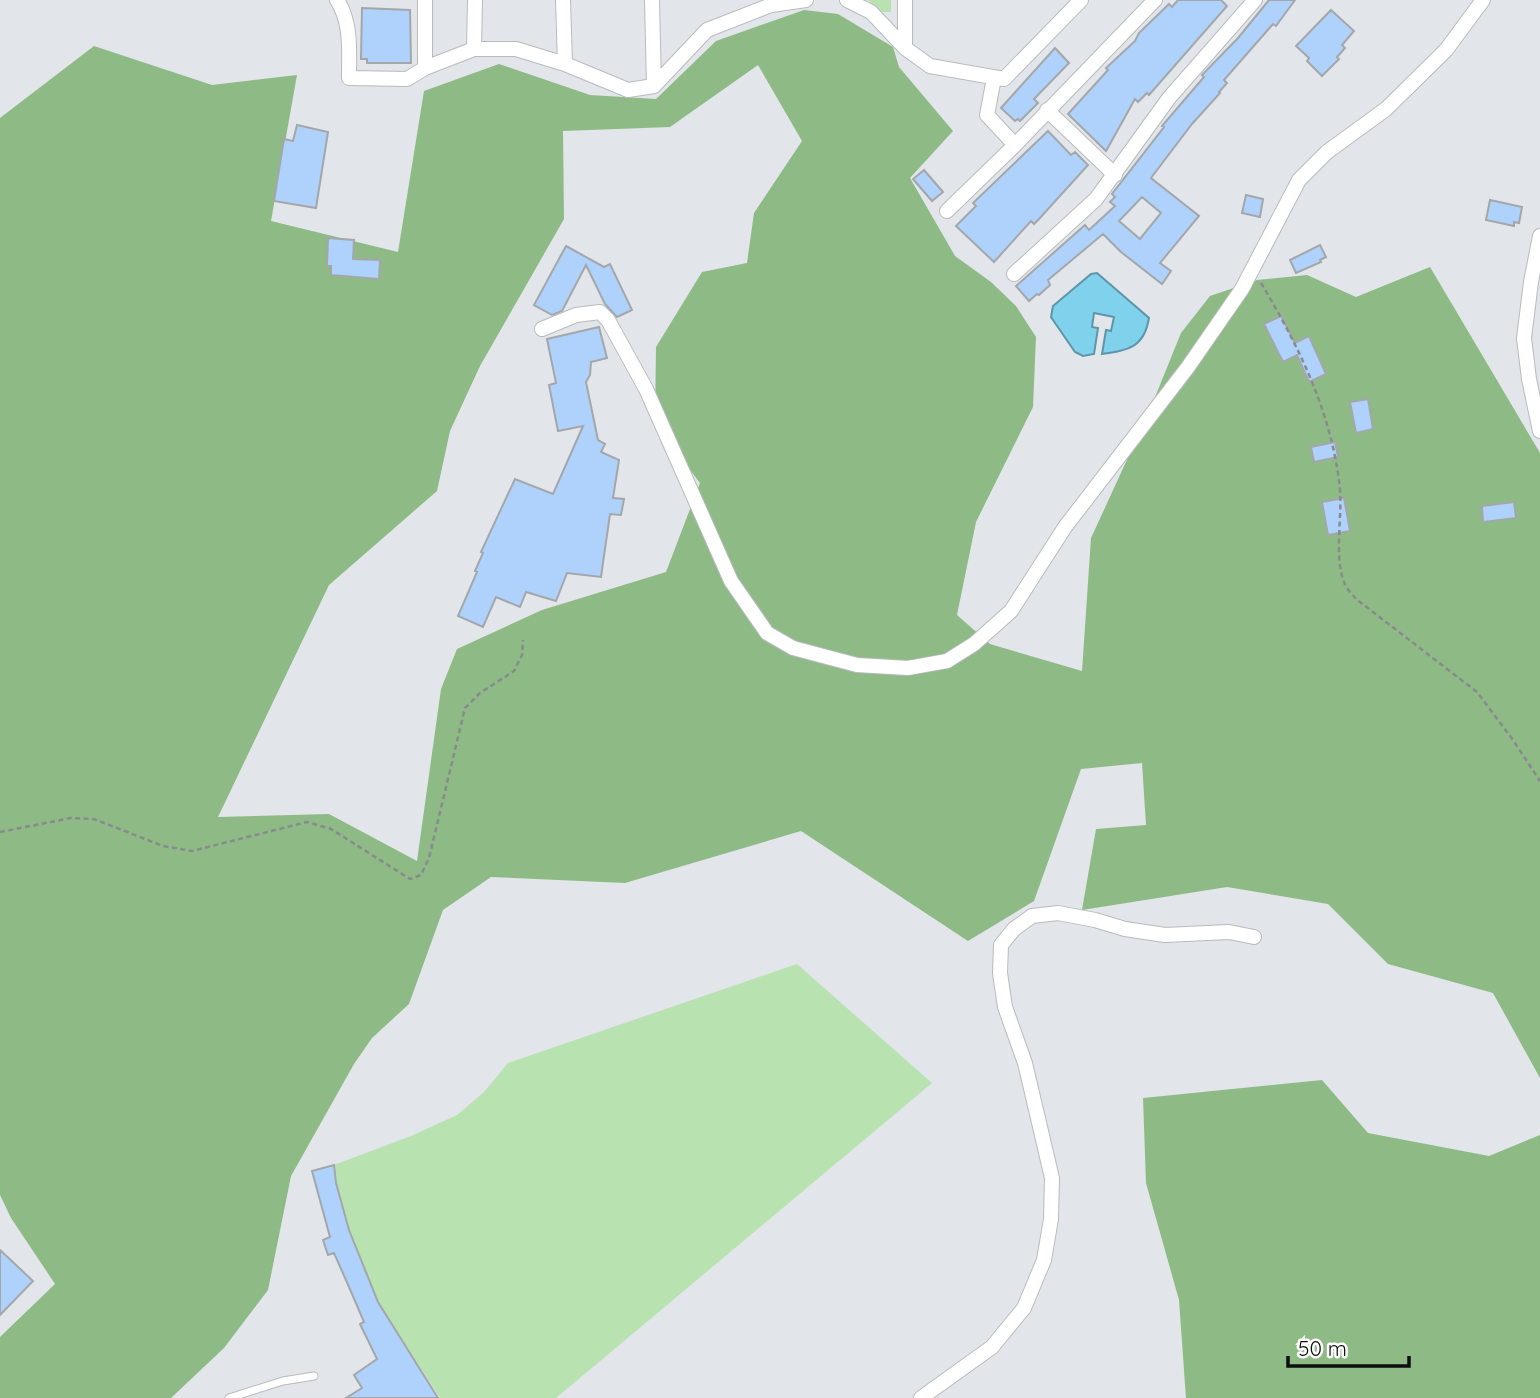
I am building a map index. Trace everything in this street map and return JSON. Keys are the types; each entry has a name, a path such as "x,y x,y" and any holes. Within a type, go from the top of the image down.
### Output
{"street":[{"path":"337,0 343,9 349,37 349,78 407,79 425,68 474,49 516,48 565,64 628,90 654,86 707,30 778,2 806,0"},
{"path":"425,0 425,68"},
{"path":"474,49 475,0"},
{"path":"563,0 565,64"},
{"path":"652,0 654,86"},
{"path":"847,0 871,12 905,48 930,66 1004,79 1081,0"},
{"path":"905,0 905,48"},
{"path":"947,211 1155,0"},
{"path":"1014,274 1096,199 1169,97 1255,0"},
{"path":"542,329 576,314 600,312 608,320 646,388 731,581 767,633 793,648 858,665 908,668 947,661 966,650 1011,611 1065,527 1188,367 1242,289 1299,180 1327,152 1387,109 1446,50 1483,0"},
{"path":"994,78 988,116 1015,145"},
{"path":"1047,110 1115,175"},
{"path":"1540,236 1535,283 1524,338 1540,431"},
{"path":"921,1398 992,1347 1024,1308 1044,1260 1051,1219 1052,1178 1026,1063 1005,1007 1000,972 1001,945 1014,929 1032,916 1058,913 1165,935 1229,932 1254,937"}],"lane":[{"path":"229,1398 283,1381 314,1376"}],"path":[{"path":"1253,269 1303,356 1326,424 1340,481 1340,565 1344,583 1356,599 1477,692 1540,781"},
{"path":"0,832 71,818 94,819 163,846 192,851 307,822 331,829 410,879 421,875 433,845 465,708 480,693 514,671 522,655 523,640"}],"green space":[{"path":"868,0 891,0 891,12 882,12"},
{"path":"804,10 838,14 893,47 899,67 953,131 910,178 955,256 991,282 1016,306 1036,337 1033,407 976,522 957,615 990,644 1082,671 1091,538 1149,412 1181,333 1210,296 1257,280 1307,275 1356,297 1430,267 1540,453 1540,1078 1493,993 1388,964 1328,904 1227,887 1082,910 1096,829 1146,825 1142,763 1081,769 1034,901 968,941 801,831 625,883 491,877 443,910 409,1004 372,1038 354,1064 291,1176 268,1290 224,1348 171,1398 0,1398 0,1337 55,1284 11,1218 0,1195 0,118 94,46 212,85 297,75 271,221 398,252 424,91 499,64 590,95 656,99 716,41","holes":["758,65 802,141 754,213 747,263 702,272 656,347 655,424 700,483 666,572 542,610 457,649 441,689 417,861 329,814 218,817 329,585 437,491 450,431 480,366 564,219 563,131 670,127"]},
{"path":"797,964 932,1083 556,1398 440,1398 378,1302 349,1230 334,1165 411,1136 457,1115 484,1092 508,1063"},
{"path":"1322,1080 1368,1133 1489,1156 1540,1135 1540,1398 1186,1398 1179,1300 1146,1183 1143,1098"}],"water":[{"path":"1097,273 1149,318 1139,342 1127,349 1102,354 1106,330 1111,331 1114,317 1094,313 1092,327 1098,328 1094,354 1083,356 1075,352 1051,317 1053,306 1091,274"}],"building":[{"path":"1178,0 1221,0 1227,6 1149,95 1147,93 1138,102 1135,99 1106,151 1068,114 1108,70 1106,68 1135,41 1139,33 1169,4 1172,7"},
{"path":"1269,0 1295,0 1276,26 1273,24 1224,80 1227,83 1220,93 1192,124 1151,178 1199,216 1160,263 1171,271 1162,284 1103,234 1048,280 1050,285 1029,301 1016,286 1085,225 1089,230 1115,206 1110,202 1115,197 1112,194 1164,127 1162,126 1204,77 1202,75 1238,38","holes":["1142,197 1161,213 1140,239 1119,221"]},
{"path":"362,8 410,10 411,63 367,63 367,59 361,59"},
{"path":"1331,10 1354,31 1342,45 1345,48 1337,57 1339,59 1322,76 1296,46"},
{"path":"1055,48 1069,63 1034,99 1038,103 1020,121 1015,121 1001,108"},
{"path":"297,125 328,132 316,208 274,201 284,139 293,141"},
{"path":"1048,131 1071,155 1075,152 1088,165 1039,219 1034,224 1031,221 994,262 956,226 976,206 973,203"},
{"path":"924,170 943,192 932,201 913,179"},
{"path":"1246,195 1263,199 1260,217 1242,213"},
{"path":"1490,200 1522,207 1519,223 1514,222 1514,226 1486,220"},
{"path":"328,238 354,240 353,259 380,260 379,279 331,275 331,266 327,266"},
{"path":"1320,245 1326,257 1296,273 1290,260"},
{"path":"566,246 604,267 610,264 632,310 617,317 605,304 586,265 562,311 552,315 534,305"},
{"path":"1281,316 1295,343 1309,336 1326,374 1309,382 1297,355 1283,362 1264,324"},
{"path":"599,327 607,358 591,362 590,375 586,382 598,440 605,444 601,452 619,460 613,498 624,499 621,515 610,514 601,577 567,573 556,601 526,592 520,607 496,597 483,627 458,616 477,572 475,571 483,553 481,552 515,479 553,494 583,426 558,431 549,385 556,383 547,339"},
{"path":"1368,399 1373,429 1356,433 1350,402"},
{"path":"1335,442 1338,457 1314,462 1311,447"},
{"path":"1344,498 1350,531 1328,535 1322,502"},
{"path":"1514,502 1516,518 1483,522 1482,506"},
{"path":"334,1165 349,1230 378,1302 438,1398 346,1398 362,1388 354,1375 377,1359 360,1324 364,1322 334,1253 328,1255 323,1240 330,1237 312,1171"},
{"path":"0,1250 33,1281 0,1315"}]}
